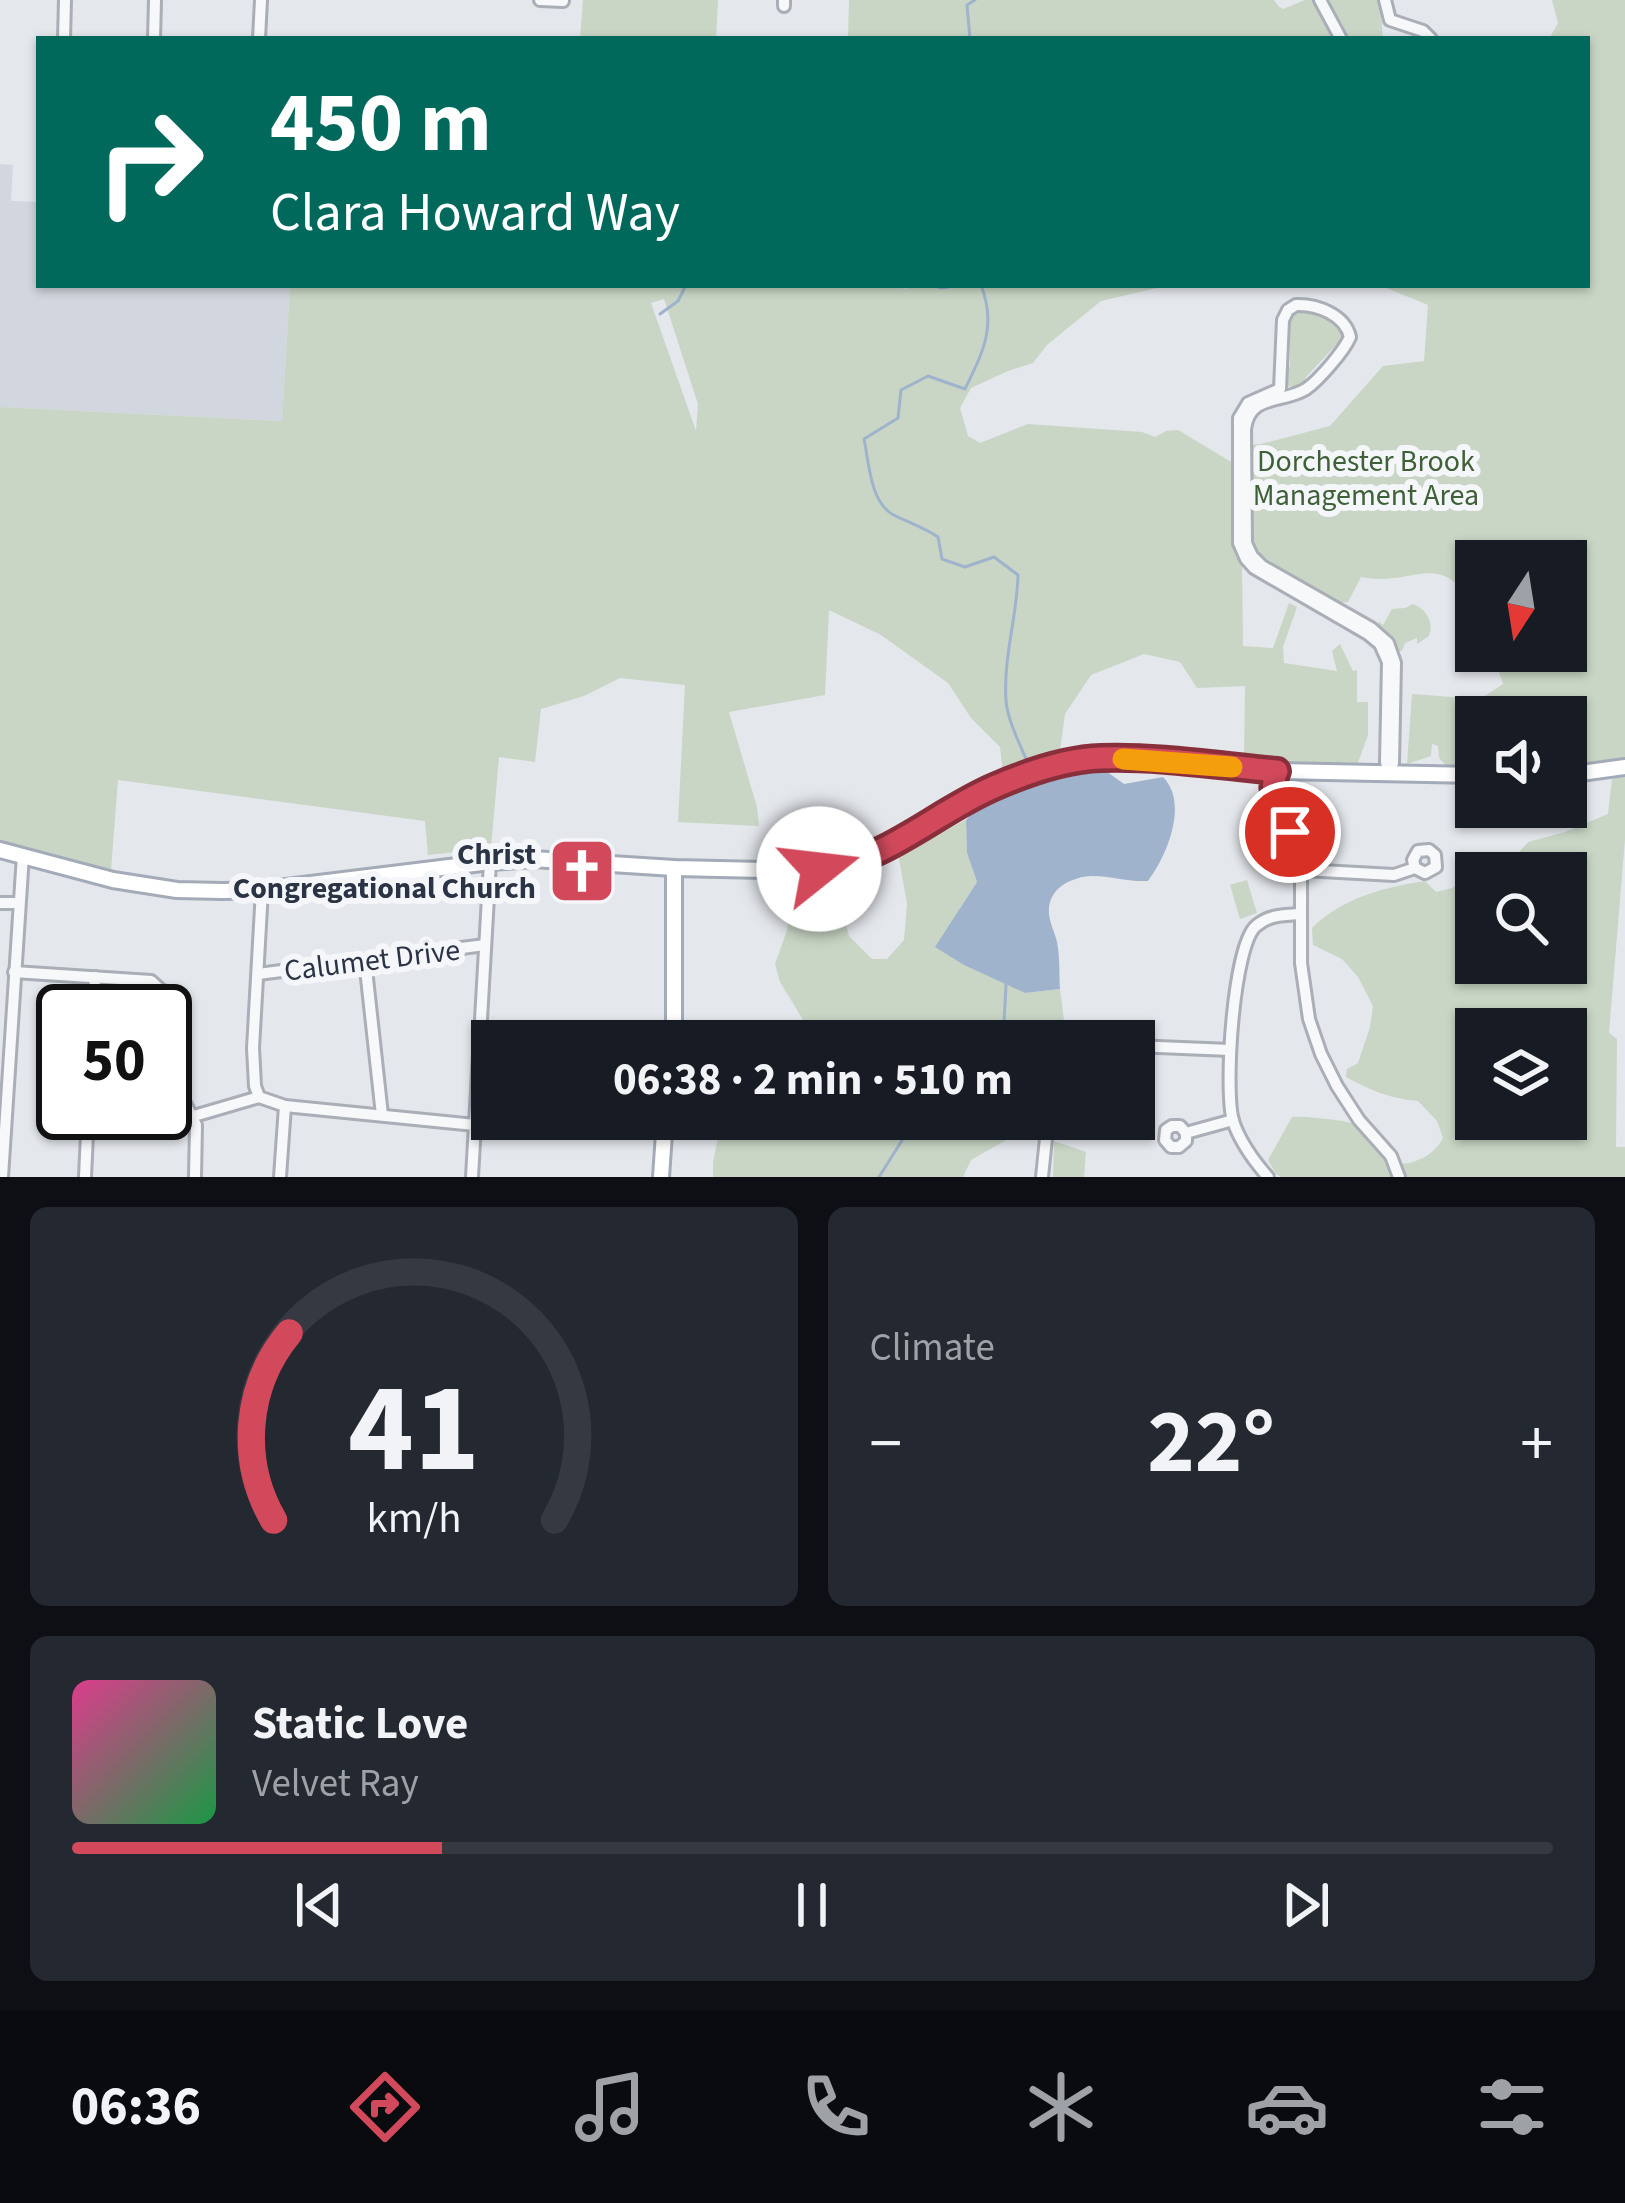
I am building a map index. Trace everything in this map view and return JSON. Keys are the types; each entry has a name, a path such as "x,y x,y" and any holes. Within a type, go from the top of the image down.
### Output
{"main road":[{"path":"0,850 113,880 177,890 262,890 490,862 560,859 674,868 819,869 861,860 993,788 1070,763 1117,758 1277,771 1455,776"},
{"path":"1587,772 1625,767"},
{"path":"674,868 674,1020"},
{"path":"661,1177 663,1140"}],"street":[{"path":"64,36 65,0"},
{"path":"154,36 155,0"},
{"path":"259,36 260,0"},
{"path":"540,0 563,1"},
{"path":"1320,0 1339,36"},
{"path":"1385,0 1390,20 1428,36"},
{"path":"1286,391 1283,322 1288,310 1307,305 1342,320 1350,333 1347,346 1307,388 1286,391 1259,405 1247,418 1246,538 1262,566 1385,639 1391,658 1389,775"},
{"path":"1277,771 1271,783 1275,802 1298,840 1303,870 1303,989 1309,1018 1321,1054 1350,1107 1395,1161 1400,1177"},
{"path":"2,1177 23,855"},
{"path":"481,1020 490,862"},
{"path":"1303,870 1394,875 1415,868"},
{"path":"259,1097 253,1056 262,890"},
{"path":"0,903 19,903"},
{"path":"1268,1177 1245,1146 1228,1093 1240,965 1247,937 1258,923 1300,914"},
{"name":"Calumet Drive","path":"258,974 485,945"},
{"path":"365,960 382,1115"},
{"path":"14,972 155,984"},
{"path":"95,977 95,984"},
{"path":"1155,1047 1230,1050"},
{"path":"194,1116 259,1097 285,1106 471,1125"},
{"path":"280,1177 285,1106"},
{"path":"192,1112 195,1177"},
{"path":"1186,1133 1233,1120"},
{"path":"85,1177 87,1140"},
{"path":"472,1177 474,1140"},
{"path":"1042,1177 1046,1140"}],"shaded area":[{"path":"0,164 13,165 11,201 36,202 36,288 290,288 282,421 0,407"}],"green space":[{"path":"583,0 718,0 716,36 580,36"},
{"path":"849,0 1274,0 1283,9 1305,0 1380,0 1383,36 848,36"},
{"name":"Dorchester Brook Management Area","path":"1552,0 1625,0 1625,764 1587,769 1587,696 1485,696 1503,684 1499,672 1587,672 1587,540 1455,540 1455,584 1426,573 1361,577 1348,602 1335,603 1262,560 1251,536 1248,505 1250,445 1330,426 1383,366 1424,361 1428,305 1386,288 1590,288 1590,36 1551,36 1558,23"},
{"path":"290,288 1157,288 1101,301 1047,345 1033,363 971,388 960,408 968,436 980,443 1028,424 1142,432 1155,437 1178,430 1233,463 1243,646 1273,648 1289,603 1297,607 1283,647 1284,663 1337,671 1332,651 1340,644 1353,671 1357,670 1357,702 1368,702 1368,735 1356,768 1244,761 1245,686 1197,688 1180,662 1144,654 1091,675 1065,714 1059,758 1003,775 1000,747 971,718 948,683 881,635 829,610 825,695 729,712 759,826 678,822 685,685 620,678 584,696 541,709 535,762 499,757 491,848 428,855 425,821 118,780 111,870 0,841 0,407 282,421","holes":["664,299 698,404 696,431 651,303"]},
{"path":"1298,307 1337,319 1347,332 1339,348 1336,345 1306,377 1302,388 1287,386 1284,379 1285,366 1290,367 1285,321"},
{"path":"1413,604 1428,617 1429,636 1417,644 1417,638 1405,643 1397,651 1378,621 1383,625 1392,609"},
{"path":"1412,694 1455,697 1455,774 1432,744 1431,756 1407,764"},
{"path":"1625,776 1625,839 1609,1033 1617,1039 1616,1147 1625,1147 1625,1177 1276,1174 1268,1160 1292,1117 1351,1123 1386,1156 1402,1164 1427,1156 1443,1138 1437,1121 1418,1101 1381,1093 1346,1077 1347,1069 1358,1063 1373,1006 1342,959 1313,945 1312,928 1337,909 1380,891 1425,881 1436,892 1455,886 1455,984 1587,984 1587,852 1519,852 1528,842 1587,828 1587,823 1608,814 1612,779"},
{"path":"966,820 967,853 977,882 960,908 1025,993 1060,989 1064,1020 802,1020 775,964 795,887 839,874 849,936 872,959 887,959 904,940 907,904 898,853"},
{"path":"1247,880 1257,913 1240,919 1230,885"},
{"path":"718,1140 1006,1140 971,1160 963,1177 713,1177"},
{"path":"1054,1141 1086,1152 1084,1177 1053,1177"}],"water":[{"path":"1099,766 1124,784 1163,777 1171,788 1175,815 1162,858 1148,881 1084,877 1056,891 1049,914 1058,948 1060,989 1025,993 935,947 977,882 967,853 966,820 1010,789"}],"waterway":[{"path":"970,36 967,5 975,0"},
{"path":"660,314 678,301 684,288"},
{"path":"982,288 988,326 965,389 928,376 901,390 898,418 864,439 879,500 892,514 938,537 942,559 965,567 994,557 1018,575 1006,701 1029,766"},
{"path":"1004,1020 1006,985"},
{"path":"879,1177 902,1140"}],"slow traffic":[{"path":"1123,759 1232,767"}],"place":[{"name":"Christ Congregational Church","path":"582,871"}],"route":[{"path":"819,869 883,850 993,788 1040,771 1101,758 1277,771 1271,783 1273,793 1290,832"}]}
